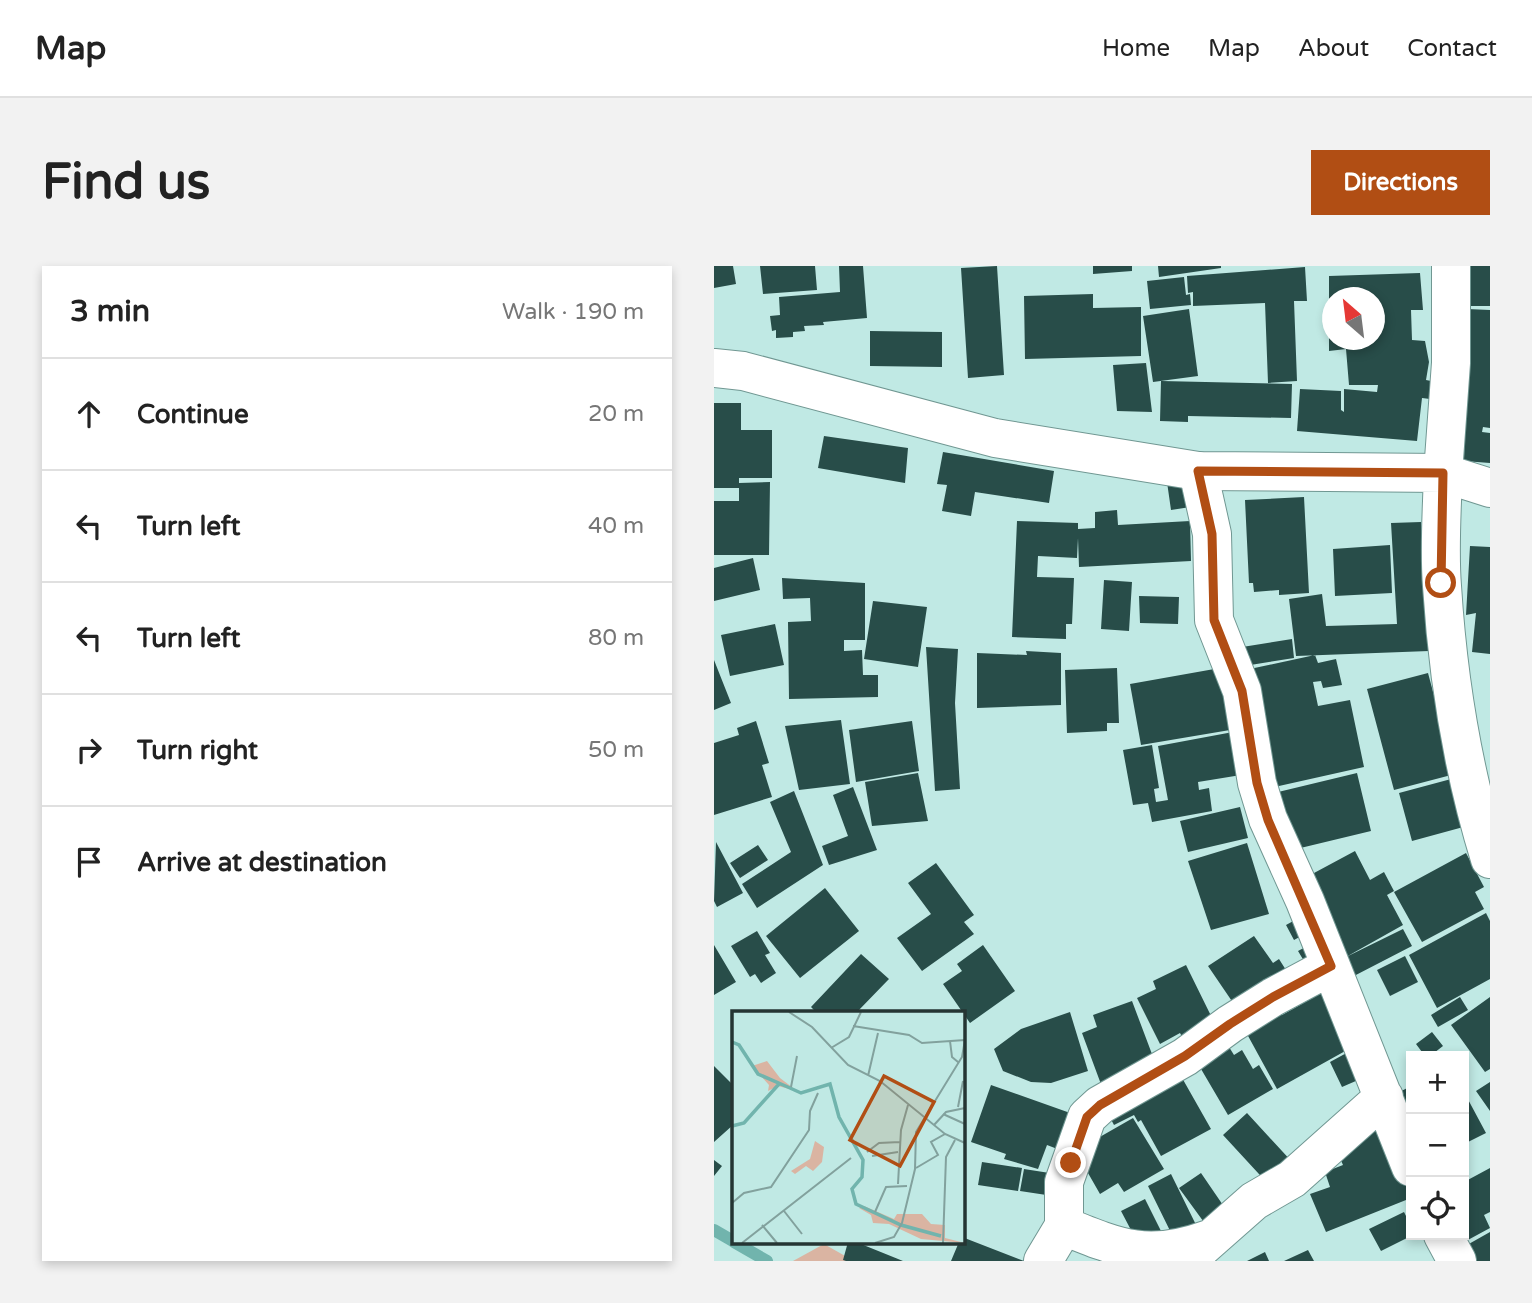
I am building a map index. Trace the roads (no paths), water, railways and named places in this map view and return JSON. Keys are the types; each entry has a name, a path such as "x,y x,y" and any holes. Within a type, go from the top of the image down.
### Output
{"street":[{"path":"1451,266 1451,363 1443,473 1441,583 1459,743 1490,859"},
{"path":"714,368 743,371 995,438 1198,471 1443,473 1490,488"},
{"path":"1198,471 1212,534 1214,620 1242,691 1257,783 1268,820 1331,966 1406,1154"},
{"path":"1043,1261 1064,1226 1064,1182 1087,1117 1100,1105 1185,1056 1273,997 1331,966"},
{"path":"1186,1261 1254,1201 1292,1179 1384,1097"},
{"path":"1064,1226 1126,1251 1156,1255 1189,1248 1217,1236"},
{"path":"1446,1240 1457,1261"}],"waterway":[{"path":"714,1230 732,1240"},
{"path":"737,1244 767,1261"}]}
